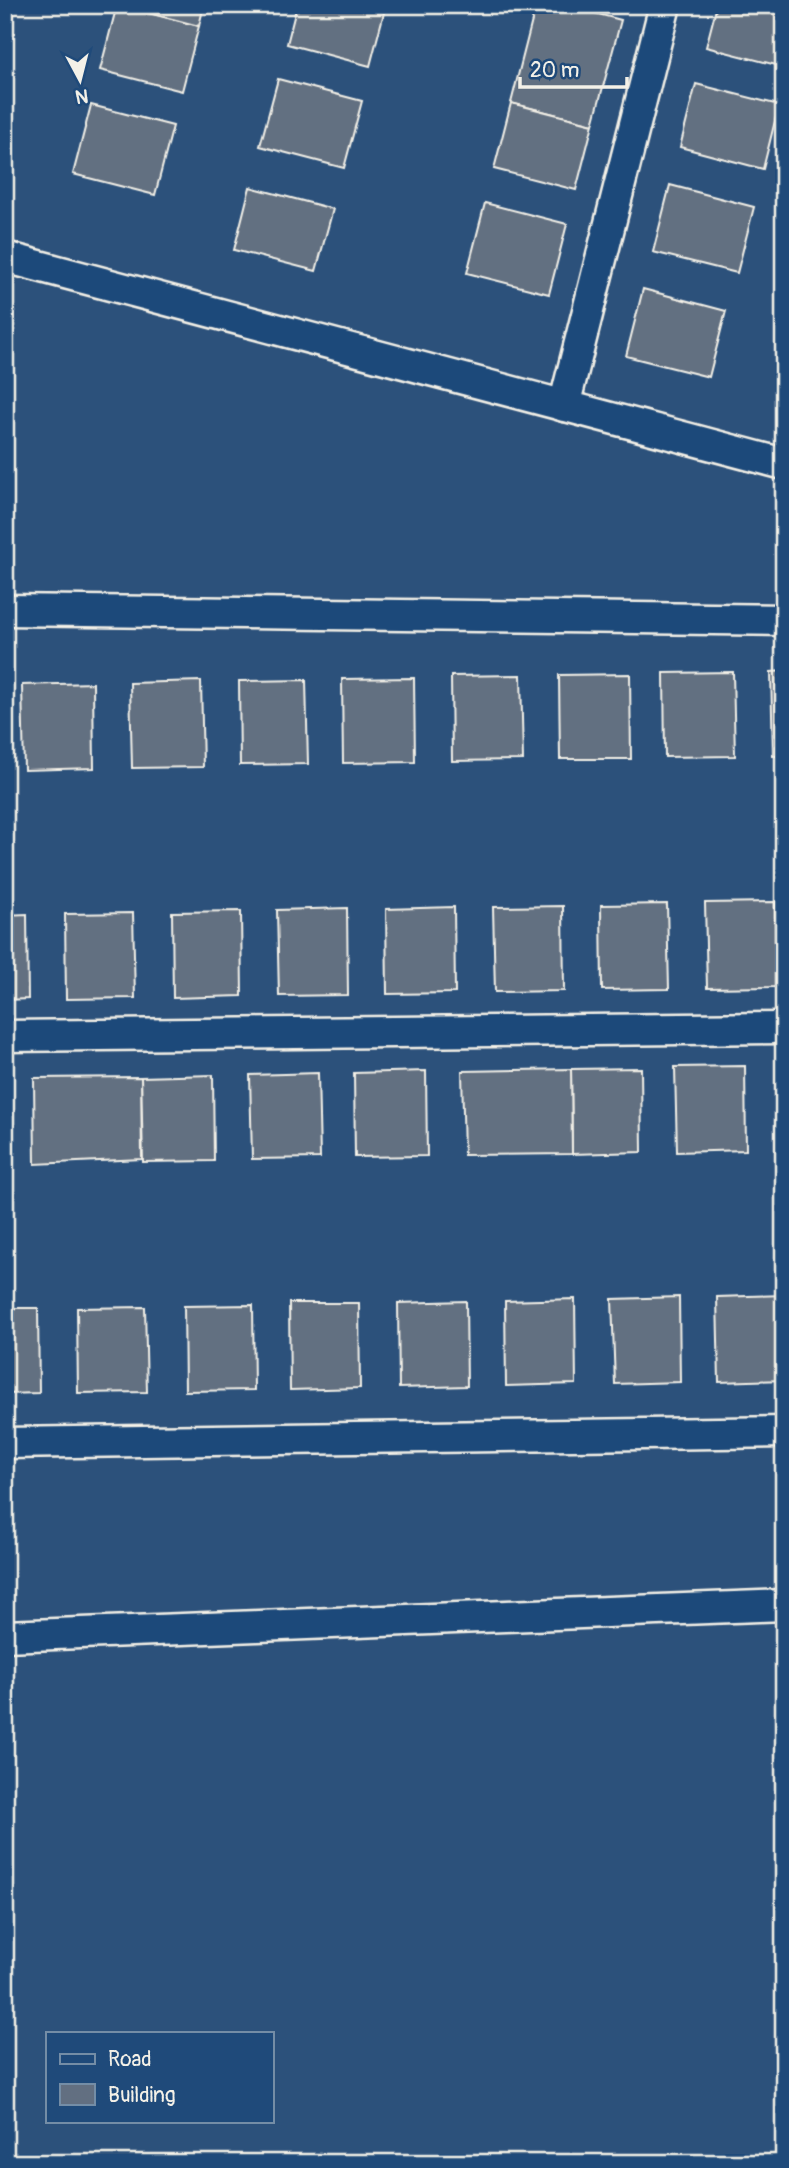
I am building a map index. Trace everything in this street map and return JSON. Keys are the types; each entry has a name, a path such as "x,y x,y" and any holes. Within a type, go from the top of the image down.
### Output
{"street":[{"path":"564,406 665,5"},
{"path":"5,257 784,464"},
{"path":"5,610 784,620"},
{"path":"5,1036 784,1028"},
{"path":"5,1443 784,1432"},
{"path":"5,1636 784,1605"}],"building":[{"path":"117,5 199,26 182,91 100,70"},
{"path":"119,5 204,5 199,26"},
{"path":"297,5 386,5 370,66 287,44"},
{"path":"536,5 564,5 621,20 593,124 511,103"},
{"path":"717,5 784,5 784,67 706,47"},
{"path":"278,79 362,101 344,168 260,146"},
{"path":"696,84 779,105 763,169 680,147"},
{"path":"511,103 593,124 576,190 494,169"},
{"path":"91,105 173,126 155,195 73,174"},
{"path":"670,185 754,207 737,273 653,252"},
{"path":"250,187 333,209 316,271 234,250"},
{"path":"485,203 567,224 549,294 467,273"},
{"path":"643,289 726,311 709,377 626,356"},
{"path":"784,671 784,756 773,756 771,672"},
{"path":"733,672 735,756 665,757 664,673"},
{"path":"630,674 631,759 560,759 559,675"},
{"path":"521,675 523,760 452,761 451,676"},
{"path":"414,678 415,762 343,763 342,679"},
{"path":"306,680 308,764 240,765 239,681"},
{"path":"201,681 203,767 132,768 130,683"},
{"path":"93,683 94,768 24,770 22,685"},
{"path":"775,902 776,987 707,988 705,903"},
{"path":"667,904 669,989 602,990 601,905"},
{"path":"563,906 564,991 495,992 493,907"},
{"path":"454,907 455,993 387,994 386,909"},
{"path":"347,908 348,995 279,996 277,910"},
{"path":"241,911 242,996 173,998 172,912"},
{"path":"133,913 135,998 66,999 65,914"},
{"path":"27,914 28,999 5,1000 5,915"},
{"path":"745,1066 746,1150 677,1152 675,1067"},
{"path":"641,1068 642,1152 572,1154 571,1069"},
{"path":"571,1069 572,1154 464,1155 462,1071"},
{"path":"426,1071 427,1156 355,1157 354,1073"},
{"path":"318,1073 320,1158 252,1159 250,1075"},
{"path":"213,1075 214,1161 143,1162 141,1077"},
{"path":"141,1077 142,1159 35,1164 34,1078"},
{"path":"784,1295 784,1380 719,1382 717,1297"},
{"path":"679,1297 680,1382 615,1384 612,1299"},
{"path":"575,1299 576,1384 506,1386 505,1301"},
{"path":"466,1301 467,1386 399,1388 398,1303"},
{"path":"289,1303 359,1303 360,1388 290,1390"},
{"path":"253,1305 254,1390 185,1391 184,1306"},
{"path":"145,1307 147,1392 78,1393 77,1308"},
{"path":"5,1308 38,1308 39,1393 5,1394"}]}
